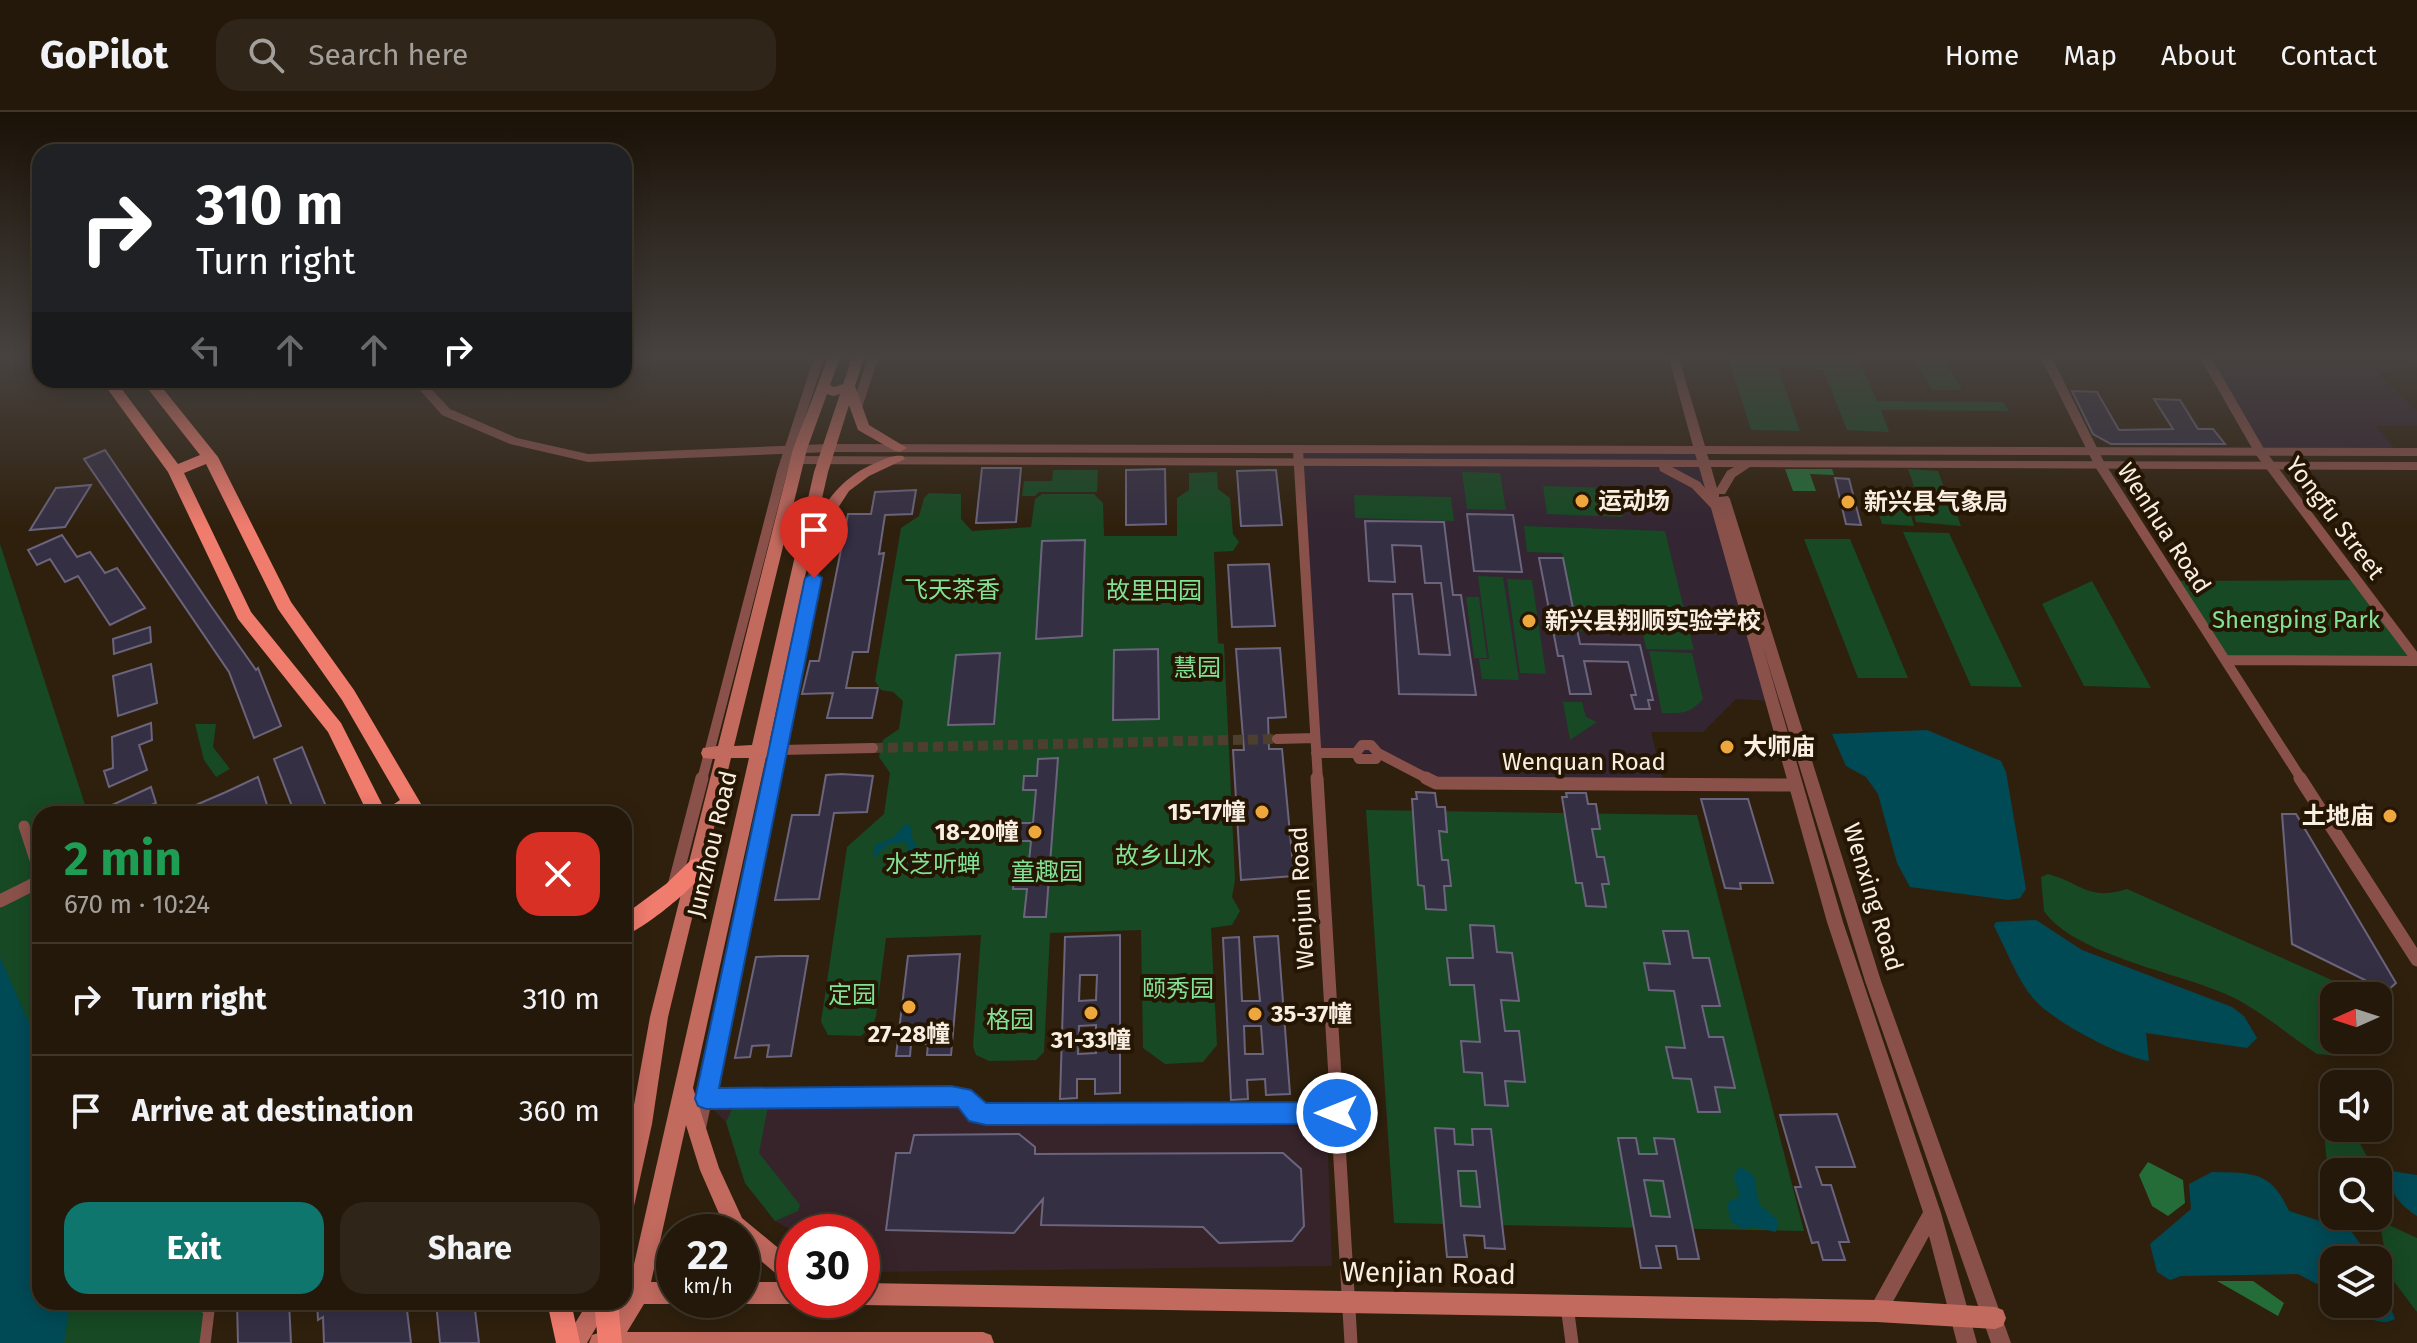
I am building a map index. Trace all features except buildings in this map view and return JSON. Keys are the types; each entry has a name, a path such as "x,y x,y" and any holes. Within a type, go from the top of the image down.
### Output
{"main road":[{"path":"129,412 175,471 244,615 335,728 373,806"},
{"path":"174,412 210,457 284,605 348,695 414,806"},
{"name":"Junzhou Road","path":"632,1170 659,1017 698,866 717,752 793,454 812,412"},
{"name":"Junzhou Road","path":"632,1290 684,1088 803,550 840,412"},
{"path":"803,550 841,487 899,454 863,427 859,412"},
{"path":"175,471 210,457"},
{"path":"717,752 780,750"},
{"path":"632,921 673,890 698,866"},
{"path":"684,1088 710,1170 735,1225 776,1260"},
{"path":"632,1294 656,1293"},
{"name":"Wenjian Road","path":"880,1294 1877,1311 1995,1318"},
{"path":"564,1310 568,1343"},
{"path":"574,1343 595,1310"},
{"path":"606,1310 607,1342 983,1343"},
{"name":"Junzhou Road","path":"607,1342 623,1310"}],"street":[{"path":"447,412 514,441 588,458 793,454 1754,458 2094,452 2417,452"},
{"path":"793,454 804,412"},
{"name":"Wenxing Road","path":"1690,412 1718,511 1873,981 1995,1318 2001,1343"},
{"name":"Wenhua Road","path":"2074,412 2100,465 2417,960"},
{"name":"Yongfu Street","path":"2237,412 2260,452 2417,660"},
{"path":"1652,457 1686,439 1692,420"},
{"path":"1692,420 1708,438 1754,458 2100,465 2417,466"},
{"name":"Wenjun Road","path":"1299,457 1351,1343"},
{"path":"1652,457 1685,476 1718,511"},
{"name":"Wenxing Road","path":"1702,458 1721,491 1776,690 1796,785 1835,922 1932,1213 1967,1343"},
{"path":"1721,491 1731,474 1754,458"},
{"path":"699,1130 780,750 825,516"},
{"path":"2225,660 2417,660"},
{"path":"1277,739 1315,738"},
{"name":"Wenquan Road","path":"1316,753 1356,753 1358,747 1366,744 1436,783 1796,785"},
{"path":"780,750 873,748"},
{"path":"673,890 717,752"},
{"path":"24,826 32,852"},
{"path":"0,901 32,883"},
{"path":"706,1099 951,1096 963,1097 977,1113 986,1114 1337,1113"},
{"path":"1877,1311 1932,1213"},
{"path":"1567,1306 1572,1343"},
{"path":"205,1343 208,1310"}],"shaded area":[{"path":"2237,412 2417,412 2417,425 2376,426 2397,452 2260,452"},
{"name":"新兴县翔顺实验学校","path":"1298,450 1700,451 1772,701 1736,699 1703,732 1651,732 1664,784 1436,783 1378,753 1316,753"},
{"path":"951,1096 977,1113 1313,1127 1328,1153 1332,1266 880,1272 880,1214 776,1214 775,1221 745,1183 726,1122 702,1099"}],"green space":[{"path":"1745,412 1794,412 1800,431 1751,430"},
{"path":"1840,412 1882,412 1889,432 1847,430"},
{"path":"1785,469 1832,469 1834,475 1810,474 1816,491 1793,491"},
{"path":"1908,469 1938,471 1949,501 1906,498 1914,526 1882,524 1875,501 1896,503 1894,494 1917,495"},
{"path":"1053,470 1098,470 1097,492 1039,492 1035,496 1022,496 1024,481 1052,481"},
{"path":"1217,472 1218,489 1230,498 1233,534 1239,542 1233,551 1214,552 1218,643 1224,644 1235,880 1232,897 1240,911 1232,925 1211,928 1217,1045 1203,1062 1165,1064 1143,1048 1141,930 1050,933 1044,1052 1036,1060 989,1061 976,1055 973,1046 981,935 886,938 873,1025 861,1036 828,1035 821,1022 847,847 884,814 890,773 879,757 883,740 899,729 903,701 893,692 881,690 875,681 901,528 919,516 924,498 929,493 961,494 961,519 972,531 1031,527 1035,499 1042,494 1094,494 1103,503 1104,536 1177,536 1177,498 1189,490 1189,473"},
{"path":"1462,472 1500,473 1506,510 1467,509"},
{"name":"运动场","path":"1543,486 1617,488 1623,517 1547,514"},
{"path":"1354,495 1451,497 1454,521 1355,518"},
{"path":"1910,500 1953,504 1961,526 1916,522"},
{"path":"1524,526 1665,531 1694,650 1646,649 1643,633 1576,631 1562,553 1527,552"},
{"path":"1903,532 1949,533 2022,687 1971,686"},
{"path":"1804,539 1850,539 1908,678 1858,678"},
{"path":"0,544 85,806 32,806 32,1310 213,1310 211,1343 0,1343"},
{"path":"1478,576 1503,577 1519,680 1482,679 1479,659 1489,659"},
{"path":"1507,579 1532,580 1546,674 1520,673"},
{"name":"Shengping Park","path":"2356,580 2417,661 2225,660 2175,581"},
{"path":"2092,581 2151,688 2084,686 2042,604"},
{"path":"1466,597 1479,597 1487,658 1474,658"},
{"path":"1649,651 1692,653 1703,699 1694,708 1684,712 1662,713"},
{"path":"1563,702 1582,702 1586,717 1597,722 1570,740"},
{"path":"195,724 216,724 213,747 230,769 216,777 204,760"},
{"path":"1366,810 1697,815 1804,1231 1394,1223"},
{"path":"2048,874 2094,892 2127,889 2336,982 2320,982 2320,1054 2331,1054 2330,1055 2317,1054 2228,995 2079,940 2044,911 2041,877"},
{"path":"768,1106 759,1153 800,1205 798,1211 776,1214 775,1221 745,1183 726,1122 733,1107"},
{"path":"2325,1142 2359,1142 2368,1158 2327,1158"},
{"path":"2148,1162 2183,1180 2185,1203 2168,1216 2152,1206 2139,1175"},
{"path":"2392,1226 2417,1238 2417,1312 2392,1279 2392,1246 2384,1246 2381,1230 2392,1230"},
{"path":"2217,1281 2253,1281 2284,1303 2278,1316"}],"water":[{"path":"1927,730 2001,761 2006,772 2026,889 2020,898 2008,900 1910,887 1897,863 1878,794 1866,777 1846,766 1832,734"},
{"path":"905,824 910,825 913,841 921,851 917,864 905,869 908,844 903,842 887,845 873,859 875,845 894,837"},
{"path":"2036,920 2082,950 2232,1007 2244,1016 2257,1038 2247,1048 2146,1033 2149,1061 2121,1053 2087,1037 2055,1017 2033,998 1994,926 1996,922"},
{"path":"0,957 32,1030 32,1310 69,1310 64,1343 0,1343"},
{"path":"1743,1168 1754,1176 1759,1204 1778,1220 1776,1232 1755,1227 1743,1229 1731,1222 1727,1203 1740,1196 1734,1178 1737,1169"},
{"path":"2392,1171 2417,1175 2417,1216 2401,1203 2394,1194"},
{"path":"2212,1172 2259,1177 2275,1188 2289,1211 2320,1221 2320,1230 2351,1231 2362,1246 2320,1246 2320,1286 2298,1274 2181,1276 2170,1280 2157,1272 2150,1244 2191,1209 2189,1184"},
{"path":"2392,1311 2395,1319 2383,1322 2372,1319 2392,1318"}],"tunnel":[{"path":"873,748 1277,739"}],"place":[{"name":"运动场","path":"1582,501"},
{"name":"新兴县气象局","path":"1848,502"},
{"name":"新兴县翔顺实验学校","path":"1529,621"},
{"name":"大师庙","path":"1727,747"},
{"name":"15-17幢","path":"1262,812"},
{"name":"土地庙","path":"2390,816"},
{"name":"18-20幢","path":"1035,832"},
{"name":"27-28幢","path":"909,1007"},
{"name":"31-33幢","path":"1091,1013"},
{"name":"35-37幢","path":"1255,1014"}],"route":[{"path":"814,578 791,701 706,1099 951,1096 963,1097 977,1113 986,1114 1337,1113"}],"park label":[{"name":"飞天茶香","path":"952,590"},
{"name":"故里田园","path":"1154,591"},
{"name":"慧园","path":"1197,668"},
{"name":"故乡山水","path":"1163,856"},
{"name":"水芝听蝉","path":"933,864"},
{"name":"童趣园","path":"1047,872"},
{"name":"颐秀园","path":"1178,989"},
{"name":"定园","path":"852,995"},
{"name":"格园","path":"1010,1020"}]}
